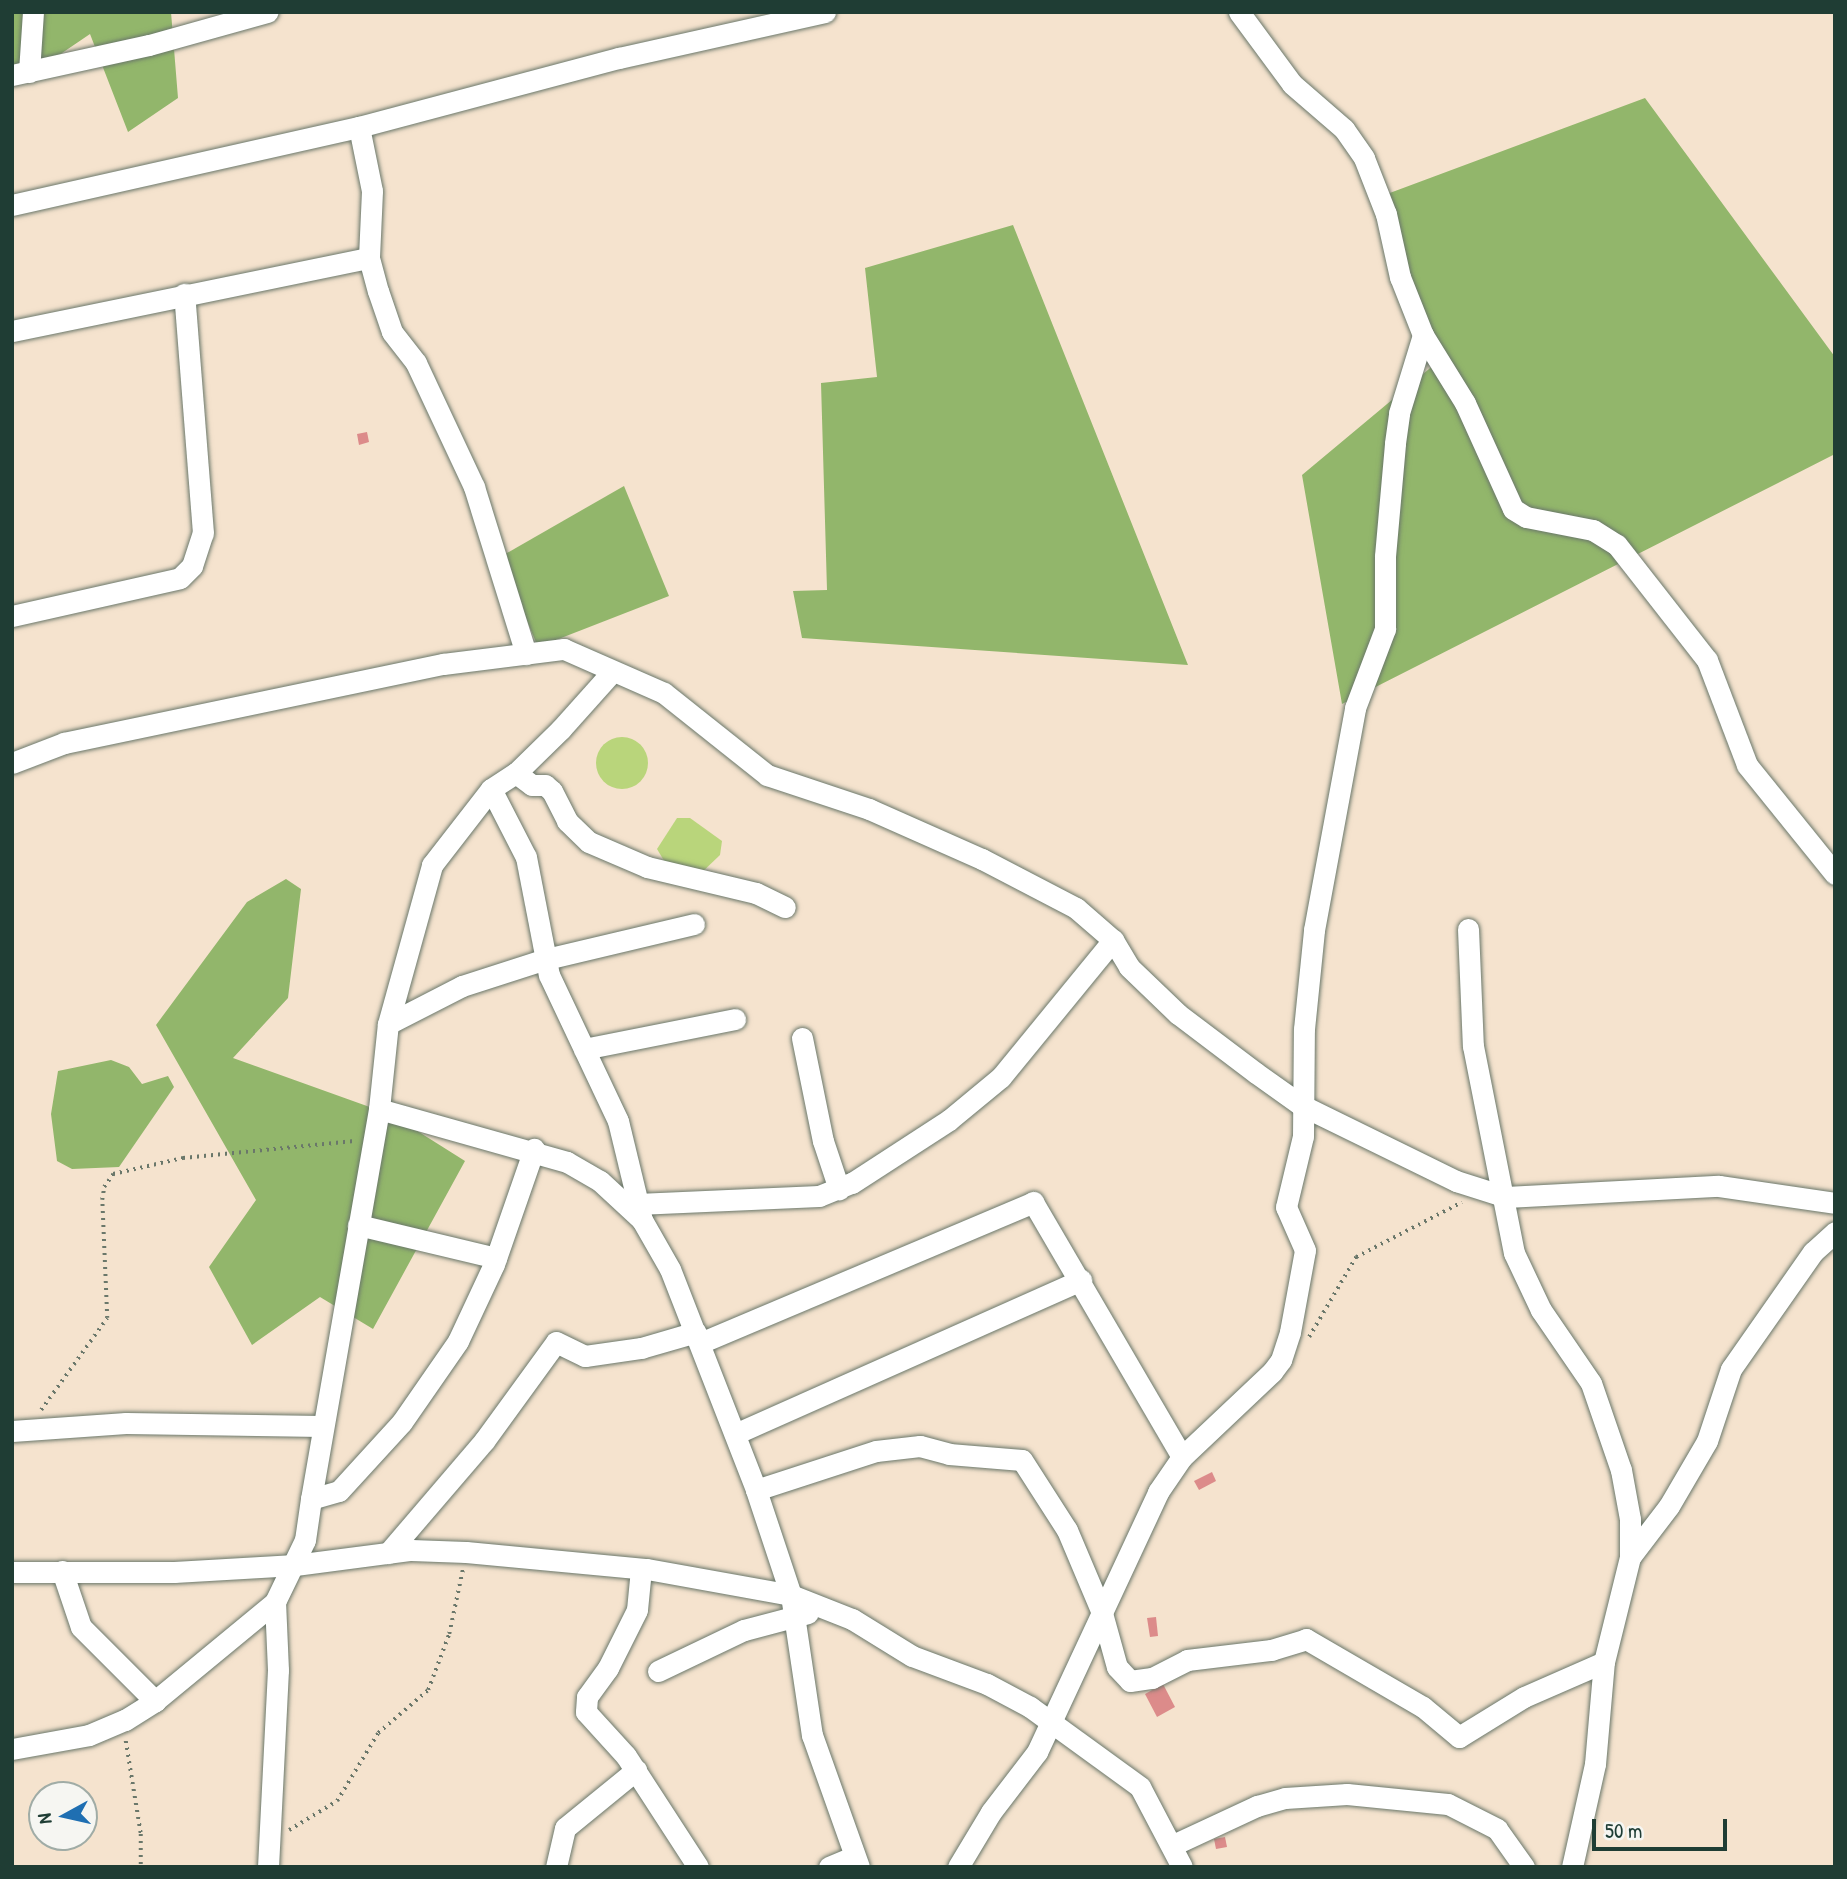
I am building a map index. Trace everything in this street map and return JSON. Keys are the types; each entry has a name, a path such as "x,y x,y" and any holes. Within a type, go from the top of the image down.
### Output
{"street":[{"path":"33,12 20,74 149,46 267,12"},
{"path":"12,205 359,127 619,58 825,12"},
{"path":"1239,12 1292,84 1343,129 1364,158 1386,215 1400,277 1423,335 1465,403 1513,509 1526,517 1593,530 1617,544 1707,660 1747,765 1835,873"},
{"path":"359,127 372,191 369,258 393,332 416,363 474,487 526,654"},
{"path":"12,331 369,258"},
{"path":"12,616 180,578 191,566 204,533 184,294"},
{"path":"958,1867 991,1812 1037,1752 1148,1513 1182,1457 1281,1360 1305,1250 1286,1207 1301,1160 1307,986 1324,866 1343,788 1355,708 1385,629 1385,556 1397,433 1423,335"},
{"path":"12,762 64,744 443,664 564,649 664,693 767,775 869,809 982,859 1076,908 1113,940 1129,967 1178,1014 1301,1105 1483,1193 1506,1197 1719,1186 1835,1203"},
{"path":"12,1749 89,1735 125,1720 155,1701 275,1602 295,1565 309,1529 321,1426 379,1109 388,1024 432,865 491,789 516,773 612,672"},
{"path":"516,773 533,785 545,785 552,791 567,821 589,842 647,867 756,892 785,907"},
{"path":"491,789 526,857 539,907 545,960 618,1121 640,1212 670,1269 698,1337 756,1490 793,1606 812,1735 856,1862 829,1867"},
{"path":"388,1024 462,986 545,960 694,924"},
{"path":"1468,929 1473,1046 1506,1197 1514,1253 1530,1289 1591,1383 1611,1437 1630,1519 1630,1558 1604,1662 1595,1764 1572,1867"},
{"path":"379,1109 534,1149 567,1161 600,1181 640,1212 819,1196 839,1189 948,1120 1001,1077 1113,940"},
{"path":"584,1049 735,1019"},
{"path":"802,1038 823,1141 839,1189"},
{"path":"311,1499 339,1491 402,1422 457,1341 496,1258 534,1149"},
{"path":"388,1553 484,1441 556,1342 585,1356 698,1337 1033,1202 1182,1457"},
{"path":"358,1225 496,1258"},
{"path":"1630,1558 1669,1506 1707,1441 1731,1369 1813,1252 1835,1233"},
{"path":"735,1434 1081,1280"},
{"path":"20,1430 126,1423 321,1426"},
{"path":"756,1490 876,1451 909,1447 1022,1460 1067,1530 1102,1613 1116,1667 1130,1681 1139,1682 1187,1660 1271,1650 1306,1639 1423,1707 1460,1737 1524,1697 1604,1662"},
{"path":"12,1572 174,1572 295,1565 388,1553 466,1552 641,1569 793,1606 827,1609 912,1656 987,1684 1030,1707 1050,1726 1140,1787 1182,1867"},
{"path":"641,1569 637,1610 608,1668 587,1697 586,1712 636,1770 698,1867"},
{"path":"62,1571 81,1627 155,1701"},
{"path":"268,1867 278,1670 275,1602"},
{"path":"658,1671 793,1606"},
{"path":"556,1867 565,1828 636,1770"},
{"path":"1172,1845 1266,1803 1324,1793 1347,1794 1448,1804 1497,1829 1524,1867"}],"path":[{"path":"20,1430 107,1318 102,1200 104,1187 113,1174 183,1158 374,1139"},
{"path":"1306,1343 1356,1257 1483,1193"},
{"path":"269,1843 337,1801 378,1734 428,1690 449,1634 466,1552"},
{"path":"125,1720 141,1867"}],"green space":[{"path":"12,12 171,12 178,98 128,132 90,34 12,87"},
{"path":"1645,98 1835,357 1835,454 1342,704 1302,475 1441,359 1379,197"},
{"path":"1013,225 1188,665 802,638 793,591 827,590 821,383 877,377 865,268"},
{"path":"624,486 669,596 538,647 500,557"},
{"path":"622,737 632,739 640,745 646,753 646,773 640,781 632,787 622,789 612,787 604,781 598,773 596,763 598,753 604,745 612,739"},
{"path":"677,818 690,818 722,841 720,855 697,877 669,869 657,849"},
{"path":"286,879 301,889 288,998 233,1058 392,1115 465,1161 373,1329 320,1297 252,1345 209,1267 256,1200 156,1025 247,902"},
{"path":"111,1060 129,1067 142,1084 168,1076 174,1087 119,1167 72,1169 57,1161 51,1114 58,1071"}],"building":[{"path":"367,432 369,442 359,445 357,434"},
{"path":"1212,1472 1216,1481 1199,1490 1194,1481"},
{"path":"1156,1617 1158,1636 1150,1637 1147,1618"},
{"path":"1163,1684 1175,1707 1157,1717 1145,1694"},
{"path":"1225,1837 1227,1847 1216,1849 1214,1839"}]}
